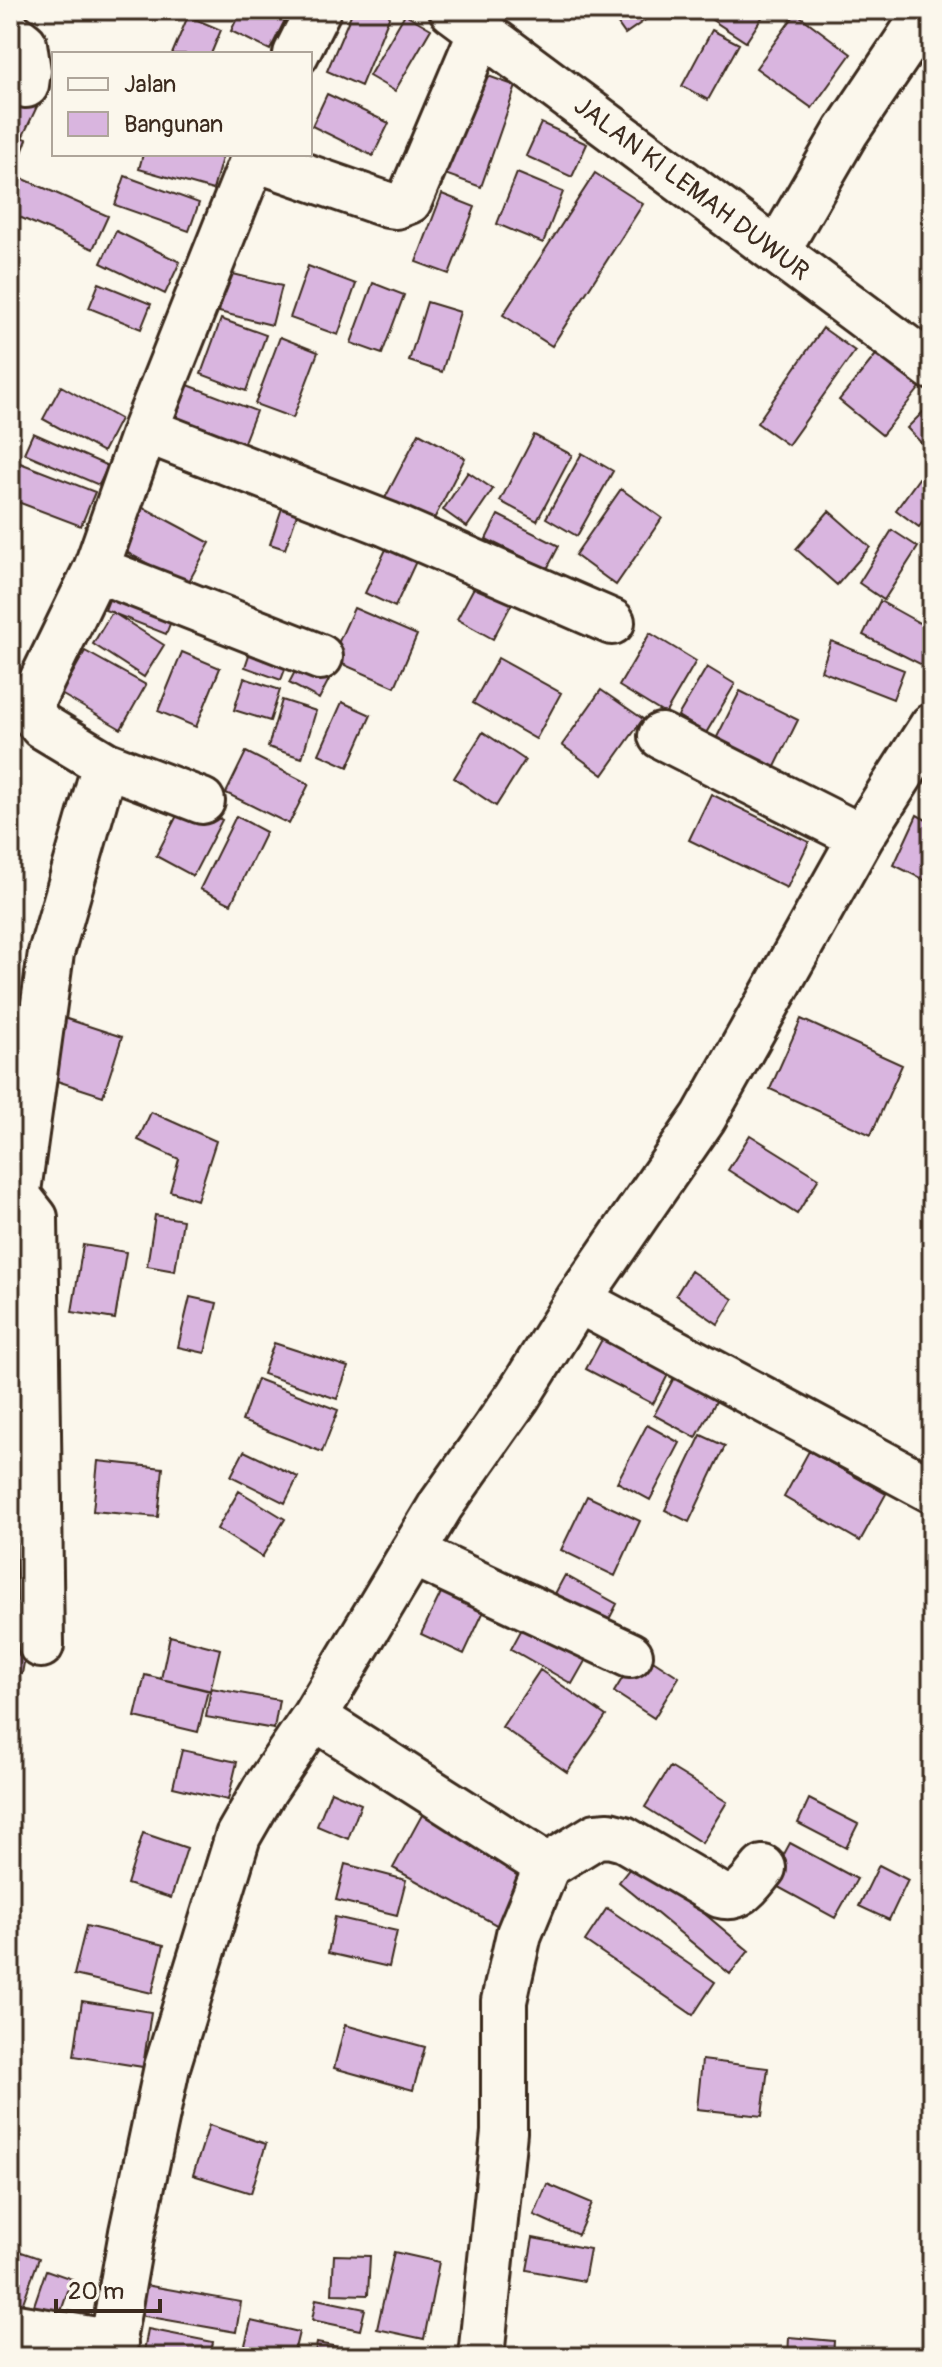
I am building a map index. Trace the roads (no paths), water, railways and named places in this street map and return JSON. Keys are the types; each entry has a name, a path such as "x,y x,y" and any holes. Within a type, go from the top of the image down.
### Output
{"street":[{"path":"297,52 318,10"},
{"path":"777,251 846,132 928,10"},
{"path":"202,801 105,764 42,726 32,708 32,701 96,569 145,430 254,156 388,205 404,205 409,201 467,21"},
{"name":"JALAN KI LEMAH DUWUR","path":"467,21 932,367"},
{"path":"10,33 24,44 28,71 26,85"},
{"path":"145,430 387,524 612,622"},
{"path":"96,569 320,657"},
{"path":"10,2326 113,2350 132,2232 167,2067 238,1836 265,1789 314,1717 441,1505 518,1396 578,1300 704,1117 861,837 932,726"},
{"path":"661,736 861,837"},
{"path":"41,1645 35,1218 13,1197 51,953 105,764"},
{"path":"578,1300 932,1490"},
{"path":"412,1553 630,1655"},
{"path":"314,1717 547,1866"},
{"path":"481,2357 504,2132 504,2001 519,1934 547,1866 596,1836 609,1835 624,1839 730,1898 742,1893 763,1868"}]}
